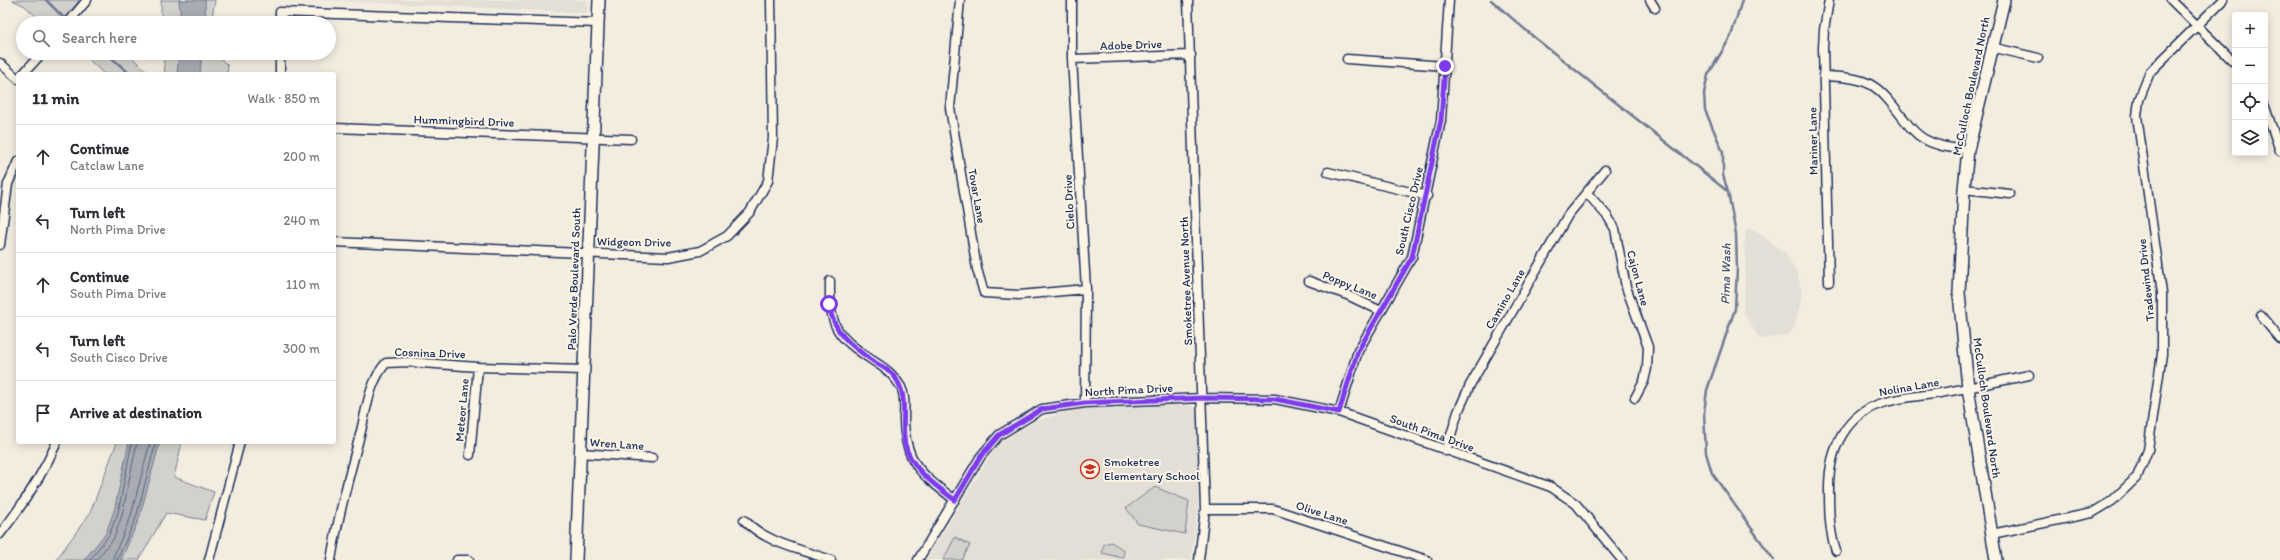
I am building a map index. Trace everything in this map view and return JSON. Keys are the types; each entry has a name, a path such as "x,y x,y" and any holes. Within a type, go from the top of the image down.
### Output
{"main road":[{"name":"Palo Verde Boulevard South","path":"576,560 592,138 599,0"},
{"name":"McCulloch Boulevard North","path":"1996,560 1968,388 1960,293 1964,189 1968,150 1991,47 2004,0"}],"street":[{"path":"74,16 87,0"},
{"name":"Widgeon Drive","path":"336,242 668,257 700,250 727,236 750,212 768,181 773,138 771,0"},
{"name":"Tovar Lane","path":"960,0 950,108 977,269 984,293 1019,295 1086,289"},
{"name":"Cielo Drive","path":"1072,0 1072,59 1086,289 1085,403"},
{"name":"Smoketree Avenue North","path":"1188,0 1205,509 1199,560"},
{"name":"South Cisco Drive","path":"1339,412 1358,351 1412,257 1427,196 1441,120 1449,0"},
{"path":"1650,0 1655,8"},
{"name":"Mariner Lane","path":"1829,0 1824,30 1825,162 1829,282"},
{"path":"2171,0 2232,60"},
{"name":"Tradewind Drive","path":"1992,534 2092,513 2112,501 2137,477 2142,466 2148,450 2162,354 2163,319 2162,293 2137,116 2139,100 2150,72 2223,0"},
{"path":"280,16 280,12 598,23"},
{"path":"1991,47 2038,58"},
{"name":"Adobe Drive","path":"1072,59 1191,55"},
{"path":"1347,59 1445,66"},
{"path":"25,72 36,60"},
{"path":"280,60 280,72"},
{"path":"0,63 16,77"},
{"path":"1825,76 1855,78 1870,82 1887,97 1914,132 1924,139 1937,145 1968,150"},
{"path":"2268,115 2280,151"},
{"name":"Hummingbird Drive","path":"336,128 631,139"},
{"path":"0,245 8,184 16,166"},
{"name":"Camino Lane","path":"1446,451 1458,412 1470,385 1552,240 1568,215 1605,170"},
{"path":"1328,172 1427,196"},
{"path":"1964,189 2010,194"},
{"name":"Cajon Lane","path":"1587,193 1608,217 1615,229 1626,287 1648,347 1647,368 1644,381 1635,398"},
{"path":"830,281 831,317 838,332 849,344 893,375 901,388 905,403 905,443 910,455 923,474 955,500"},
{"name":"Poppy Lane","path":"1309,282 1347,295 1381,311"},
{"path":"2261,316 2280,339"},
{"name":"Cosnina Drive","path":"332,560 337,525 370,396 380,370 386,363 408,362 478,367 583,370"},
{"name":"Meteor Lane","path":"470,455 478,367"},
{"name":"Nolina Lane","path":"1836,551 1832,539 1829,509 1831,465 1836,445 1842,433 1851,422 1867,408 1885,402 1968,388 2029,375"},
{"name":"North Pima Drive","path":"918,560 981,456 999,435 1042,409 1085,403 1202,398"},
{"name":"South Pima Drive","path":"1202,398 1275,399 1339,412 1551,487 1576,504 1622,560"},
{"path":"0,534 24,505 44,471 56,444"},
{"path":"209,560 239,444"},
{"name":"Wren Lane","path":"580,453 652,458"},
{"name":"Olive Lane","path":"1205,509 1273,509 1427,560"},
{"path":"744,520 762,535 779,544 831,560"},
{"path":"457,560 469,560"}],"shaded area":[{"path":"12,0 79,1 65,16 36,16 25,6"},
{"path":"161,0 215,0 212,16 161,16"},
{"path":"320,0 588,0 587,13"},
{"path":"89,60 135,60 148,72 102,72"},
{"path":"164,60 222,60 228,66 227,72 165,72"},
{"path":"1750,228 1758,232 1785,253 1797,272 1802,292 1795,326 1789,335 1760,339 1743,312 1746,259 1744,245 1746,231"},
{"name":"Smoketree Elementary School","path":"1185,405 1194,407 1199,414 1198,509 1191,560 926,560 992,453 1004,440 1036,421 1075,409"},
{"path":"116,444 182,444 174,477 214,492 205,520 166,513 139,560 56,560 90,513"},
{"path":"1155,487 1189,501 1185,534 1138,524 1126,508"},
{"path":"955,537 970,545 962,560 943,560"},
{"path":"1111,542 1124,550 1123,558 1102,553 1104,544"}],"water":[{"path":"179,0 205,0 206,16 180,16"},
{"path":"178,60 201,60 200,72 177,72"},
{"path":"129,444 159,444 139,519 121,560 84,560 106,533 114,511"}],"waterway":[{"path":"46,0 62,16"},
{"path":"1491,0 1535,38 1727,191"},
{"name":"Pima Wash","path":"1742,0 1731,36 1708,75 1704,93 1705,110 1723,152 1723,175 1728,192 1736,234 1737,268 1735,309 1707,390 1704,413 1706,453 1712,473 1774,560"},
{"path":"114,60 128,72"}],"place":[{"name":"Smoketree Elementary School","path":"1090,469"}],"route":[{"path":"829,304 831,317 838,332 849,344 893,375 901,388 905,403 905,443 910,455 923,474 932,483 955,500 981,456 999,435 1021,420 1042,409 1085,403 1114,403 1202,398 1275,399 1339,412 1358,351 1412,257 1427,196 1441,120 1445,66"}]}
